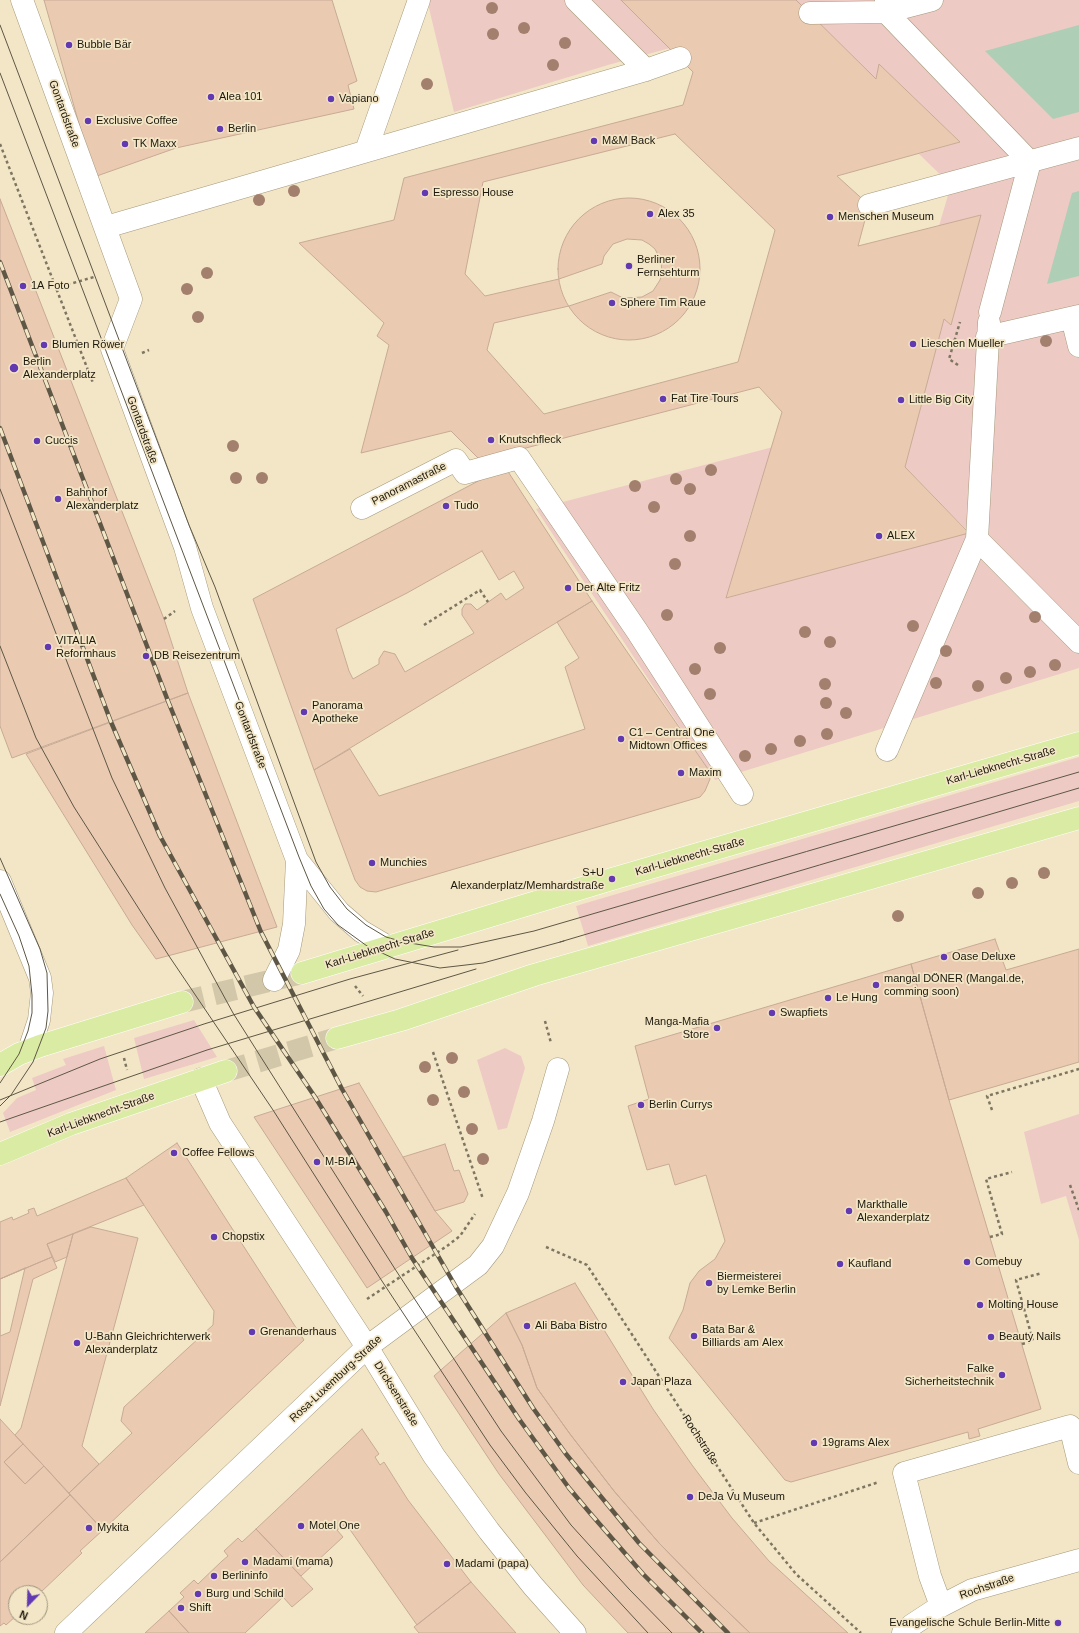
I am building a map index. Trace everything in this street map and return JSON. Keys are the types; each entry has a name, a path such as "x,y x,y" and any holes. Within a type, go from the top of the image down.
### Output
{"main road":[{"name":"Karl-Liebknecht-Straße","path":"302,973 612,879 1079,743"},
{"path":"337,1038 401,1020 534,975 1079,818"},
{"path":"0,1065 29,1050 182,1002"},
{"name":"Karl-Liebknecht-Straße","path":"0,1154 71,1124 226,1071"}],"street":[{"name":"Gontardstraße","path":"22,0 131,299 112,350 185,548 202,608 297,860 339,912 361,931 388,947"},
{"path":"366,151 419,0"},
{"path":"576,0 646,70"},
{"path":"810,13 932,0"},
{"path":"886,6 1030,162"},
{"path":"106,227 646,70 680,58"},
{"path":"870,205 1079,148"},
{"path":"887,750 977,538 989,324 1030,162"},
{"path":"989,324 1075,317 1079,346"},
{"name":"Panoramastraße","path":"362,508 456,460 465,473 519,458 637,631 742,794"},
{"path":"977,538 1079,642"},
{"name":"Gontardstraße","path":"274,980 289,950 292,937 296,896 297,860"},
{"path":"0,880 40,978 42,993 39,1020 29,1050"},
{"name":"Rosa-Luxemburg-Straße","path":"66,1633 367,1347 478,1265 493,1246 518,1193 543,1121 558,1069"},
{"name":"Dircksenstraße","path":"201,1079 220,1123 367,1347 438,1462 493,1537 533,1586 575,1633"},
{"path":"941,1606 930,1576 904,1473 1070,1426 1079,1463"},
{"name":"Rochstraße","path":"903,1633 912,1625 941,1606 972,1590 1079,1560"}],"path":[{"path":"56,288 120,270"},
{"path":"950,359 960,321"},
{"path":"70,378 96,369"},
{"path":"424,625 480,590 488,602"},
{"path":"355,986 363,996"},
{"path":"433,1052 484,1197 481,1204"},
{"path":"124,1058 127,1070"},
{"path":"992,1110 987,1096 1079,1069"},
{"path":"990,1237 1002,1234 986,1180 1012,1172"},
{"path":"1070,1186 1079,1210"},
{"path":"364,1301 460,1236 471,1223 477,1210"},
{"name":"Rochstraße","path":"546,1247 587,1265 754,1523 796,1574 861,1633"},
{"path":"1022,1344 1033,1341 1016,1280 1042,1273"},
{"path":"754,1523 904,1473"}],"shaded area":[{"path":"427,0 621,0 670,48 608,65 454,112"},
{"path":"796,0 1079,0 1079,668 715,780 536,509 773,447 749,519 727,598 969,532 905,467 944,319 951,325 981,215 939,226 951,185 919,154 960,142 880,65 876,79"},
{"path":"1079,25 1079,112 1053,119 985,51"},
{"path":"1079,191 1079,276 1047,284 1072,193"},
{"path":"1079,757 1079,801 588,946 576,906"},
{"path":"194,1020 217,1057 144,1079 134,1038"},
{"path":"104,1046 116,1090 10,1132 3,1113 17,1098 36,1090 32,1078 66,1065 63,1059"},
{"path":"505,1048 521,1056 525,1068 507,1128 498,1130 477,1060"},
{"path":"1079,1114 1079,1240 1066,1196 1041,1204 1024,1132"}],"building":[{"name":"Alea 101","path":"44,0 332,0 357,81 348,85 354,109 176,148 94,177"},
{"path":"621,0 796,0 876,79 879,64 960,142 837,176 869,205 858,246 981,215 951,325 944,319 905,467 969,533 726,598 782,412 759,387 480,460 451,431 361,453 389,345 377,336 384,323 299,243 394,220 404,178 683,105 693,72","holes":["675,134 775,230 738,362 544,414 487,350 494,323 569,306 611,292 623,298 642,297 653,291 660,280 662,273 661,261 655,249 642,240 627,239 613,244 604,256 602,264 559,279 485,296 465,274 483,182"]},
{"name":"Berliner Fernsehturm","path":"622,198 636,198 650,201 662,206 674,214 684,224 692,236 697,248 700,269 699,283 692,302 684,314 674,324 662,332 650,337 636,340 622,340 608,337 596,332 584,324 574,314 566,302 561,290 558,276 558,262 561,248 566,236 574,224 584,214 596,206 608,201"},
{"name":"Bahnhof Alexanderplatz","path":"0,199 164,619 188,693 12,758 0,726"},
{"path":"505,467 592,601 314,770 253,599","holes":["482,551 499,580 514,571 524,588 506,600 501,593 477,610 471,604 465,604 462,609 462,615 474,633 405,672 395,654 384,651 379,659 379,664 353,679 349,671 336,629 407,593"]},
{"name":"C1 – Central One Midtown Offices","path":"592,601 708,769 710,779 705,791 700,797 376,892 367,891 360,887 355,880 314,770 350,749 379,796 585,729 565,667 579,658 557,622"},
{"path":"188,693 277,927 156,959 132,925 26,754"},
{"path":"995,939 1006,970 1079,949 1079,1062 949,1100 911,964"},
{"name":"Markthalle Alexanderplatz","path":"911,964 949,1100 1041,1409 978,1429 980,1436 969,1439 968,1432 791,1482 785,1480 669,1338 683,1310 690,1283 699,1271 715,1259 725,1241 706,1175 675,1185 669,1164 647,1170 628,1106 649,1099 635,1046"},
{"path":"359,1083 435,1211 452,1231 367,1288 254,1117"},
{"name":"Grenanderhaus","path":"177,1143 304,1340 103,1530 69,1493 132,1433 121,1421 124,1407 213,1325 214,1311 126,1178"},
{"path":"445,1144 454,1171 459,1170 468,1194 464,1202 435,1211 403,1157"},
{"path":"126,1178 144,1205 47,1244 52,1257 0,1279 0,1222 12,1217 13,1220 29,1213 28,1210 34,1208 37,1216"},
{"name":"U-Bahn Gleichrichterwerk Alexanderplatz","path":"91,1227 138,1238 82,1446 99,1464 69,1493 15,1435 21,1428 73,1234"},
{"path":"73,1234 67,1257 55,1262 47,1244"},
{"path":"52,1257 57,1268 33,1279 0,1406 0,1279"},
{"path":"25,1268 10,1332 0,1336 0,1279"},
{"path":"575,1283 653,1409 692,1465 732,1518 769,1561 848,1633 750,1633 659,1543 614,1491 537,1388 522,1345 506,1313"},
{"path":"506,1313 522,1345 537,1388 570,1434 614,1491 659,1543 750,1633 628,1633 583,1585 499,1474 434,1376"},
{"path":"0,1419 23,1444 4,1462 25,1484 44,1466 70,1495 0,1562"},
{"name":"Motel One","path":"362,1429 379,1454 375,1457 380,1465 384,1462 408,1500 471,1582 417,1625 346,1524 337,1530 343,1537 301,1576 256,1529"},
{"path":"23,1444 44,1466 25,1484 4,1462"},
{"path":"70,1495 103,1530 80,1551 82,1553 48,1585 8,1585 8,1623 6,1625 4,1623 0,1626 0,1562"},
{"path":"256,1529 313,1589 292,1607 283,1597 245,1633 189,1633 169,1611 184,1597 180,1593 194,1580 198,1584 228,1556 224,1551 238,1538 242,1542"},
{"path":"471,1582 516,1633 419,1633 414,1627"},
{"path":"169,1611 189,1633 145,1633"}],"tunnel":[{"path":"182,1002 302,973"},
{"path":"226,1071 337,1038"}],"tram line":[{"path":"0,25 189,525 215,587 316,862 330,887 347,909 366,925 386,937 404,942 434,947 461,947 534,931 1079,772"},
{"path":"0,73 299,857 311,886 324,909 338,925 367,946 395,959 440,968 483,963 564,941"},
{"path":"0,489 112,778 165,888 233,1013 395,1269 501,1431 571,1525 629,1589 672,1633"},
{"path":"0,646 36,738 74,807 169,956 273,1110 380,1278 490,1445 525,1492 577,1556 648,1633"},
{"path":"560,942 1079,788"},
{"path":"0,858 40,949 47,973 48,1011 46,1028 33,1062 11,1095 0,1106"},
{"path":"0,894 19,936 29,966 32,995 32,1013 28,1031 19,1054 0,1083"},
{"path":"0,1100 100,1059 204,1024 350,979 458,950"},
{"path":"0,1122 207,1050 476,969"}],"railway":[{"path":"0,262 168,701 261,932 342,1089 456,1287 533,1408 566,1454 639,1543 728,1633"},
{"path":"0,428 111,722 160,836 254,1007 315,1097 386,1212 412,1258 519,1419 569,1488 590,1513 643,1574 702,1633"}],"place":[{"name":"Bubble Bär","path":"69,45"},
{"name":"Alea 101","path":"211,97"},
{"name":"Vapiano","path":"331,99"},
{"name":"Exclusive Coffee","path":"88,121"},
{"name":"Berlin","path":"220,129"},
{"name":"M&M Back","path":"594,141"},
{"name":"TK Maxx","path":"125,144"},
{"name":"Espresso House","path":"425,193"},
{"name":"Alex 35","path":"650,214"},
{"name":"Menschen Museum","path":"830,217"},
{"name":"Berliner Fernsehturm","path":"629,266"},
{"name":"1A Foto","path":"23,286"},
{"name":"Sphere Tim Raue","path":"612,303"},
{"name":"Lieschen Mueller","path":"913,344"},
{"name":"Blumen Röwer","path":"44,345"},
{"name":"Berlin Alexanderplatz","path":"14,368"},
{"name":"Fat Tire Tours","path":"663,399"},
{"name":"Little Big City","path":"901,400"},
{"name":"Knutschfleck","path":"491,440"},
{"name":"Cuccis","path":"37,441"},
{"name":"Bahnhof Alexanderplatz","path":"58,499"},
{"name":"Tudo","path":"446,506"},
{"name":"ALEX","path":"879,536"},
{"name":"Der Alte Fritz","path":"568,588"},
{"name":"VITALIA Reformhaus","path":"48,647"},
{"name":"DB Reisezentrum","path":"146,656"},
{"name":"Panorama Apotheke","path":"304,712"},
{"name":"C1 – Central One Midtown Offices","path":"621,739"},
{"name":"Maxim","path":"681,773"},
{"name":"Munchies","path":"372,863"},
{"name":"S+U Alexanderplatz/Memhardstraße","path":"612,879"},
{"name":"Oase Deluxe","path":"944,957"},
{"name":"mangal DÖNER (Mangal.de, comming soon)","path":"876,985"},
{"name":"Le Hung","path":"828,998"},
{"name":"Swapfiets","path":"772,1013"},
{"name":"Manga-Mafia Store","path":"717,1028"},
{"name":"Berlin Currys","path":"641,1105"},
{"name":"Coffee Fellows","path":"174,1153"},
{"name":"M-BIA","path":"317,1162"},
{"name":"Markthalle Alexanderplatz","path":"849,1211"},
{"name":"Chopstix","path":"214,1237"},
{"name":"Comebuy","path":"967,1262"},
{"name":"Kaufland","path":"840,1264"},
{"name":"Biermeisterei by Lemke Berlin","path":"709,1283"},
{"name":"Molting House","path":"980,1305"},
{"name":"Ali Baba Bistro","path":"527,1326"},
{"name":"Grenanderhaus","path":"252,1332"},
{"name":"Bata Bar & Billiards am Alex","path":"694,1336"},
{"name":"Beauty Nails","path":"991,1337"},
{"name":"U-Bahn Gleichrichterwerk Alexanderplatz","path":"77,1343"},
{"name":"Falke Sicherheitstechnik","path":"1002,1375"},
{"name":"Japan Plaza","path":"623,1382"},
{"name":"19grams Alex","path":"814,1443"},
{"name":"DeJa Vu Museum","path":"690,1497"},
{"name":"Motel One","path":"301,1526"},
{"name":"Mykita","path":"89,1528"},
{"name":"Madami (mama)","path":"245,1562"},
{"name":"Madami (papa)","path":"447,1564"},
{"name":"Berlininfo","path":"214,1576"},
{"name":"Burg und Schild","path":"198,1594"},
{"name":"Shift","path":"181,1608"},
{"name":"Evangelische Schule Berlin-Mitte","path":"1058,1623"}]}
